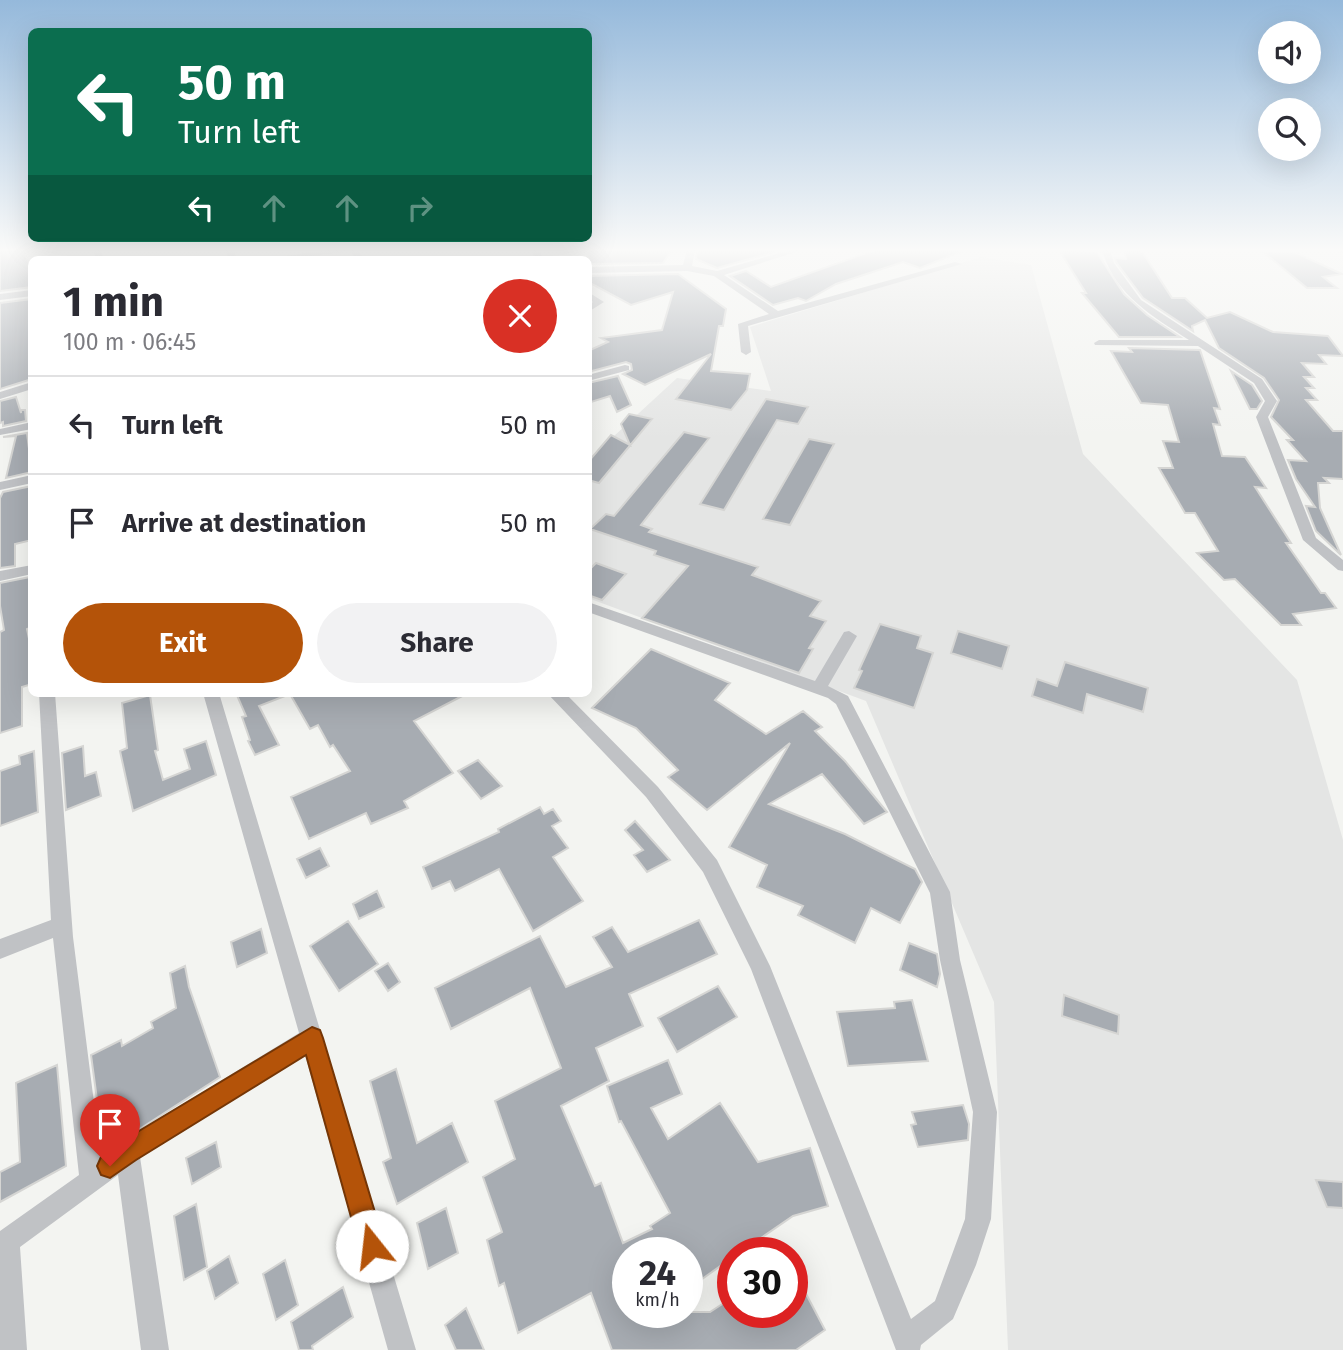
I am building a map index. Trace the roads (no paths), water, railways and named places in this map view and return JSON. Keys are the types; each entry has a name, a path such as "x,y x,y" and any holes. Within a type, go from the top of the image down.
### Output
{"street":[{"path":"774,313 778,316"},
{"path":"746,352 743,324 788,313"},
{"path":"1155,313 1258,381 1271,401 1262,416 1310,540 1343,567"},
{"path":"1099,343 1201,343"},
{"path":"592,377 625,368"},
{"path":"0,396 28,386"},
{"path":"0,432 28,426"},
{"path":"0,486 28,480"},
{"path":"0,576 28,570"},
{"path":"559,697 652,792 710,866 760,966 907,1345 944,1310 978,1219 985,1112 950,960 940,892 842,700 819,688 592,608"},
{"path":"819,688 849,636"},
{"path":"47,697 50,780 72,1050 92,1181"},
{"path":"212,697 402,1350"},
{"path":"0,949 62,925"},
{"path":"13,1350 4,1243 92,1181 127,1151 312,1038"},
{"path":"127,1151 155,1350"}]}
